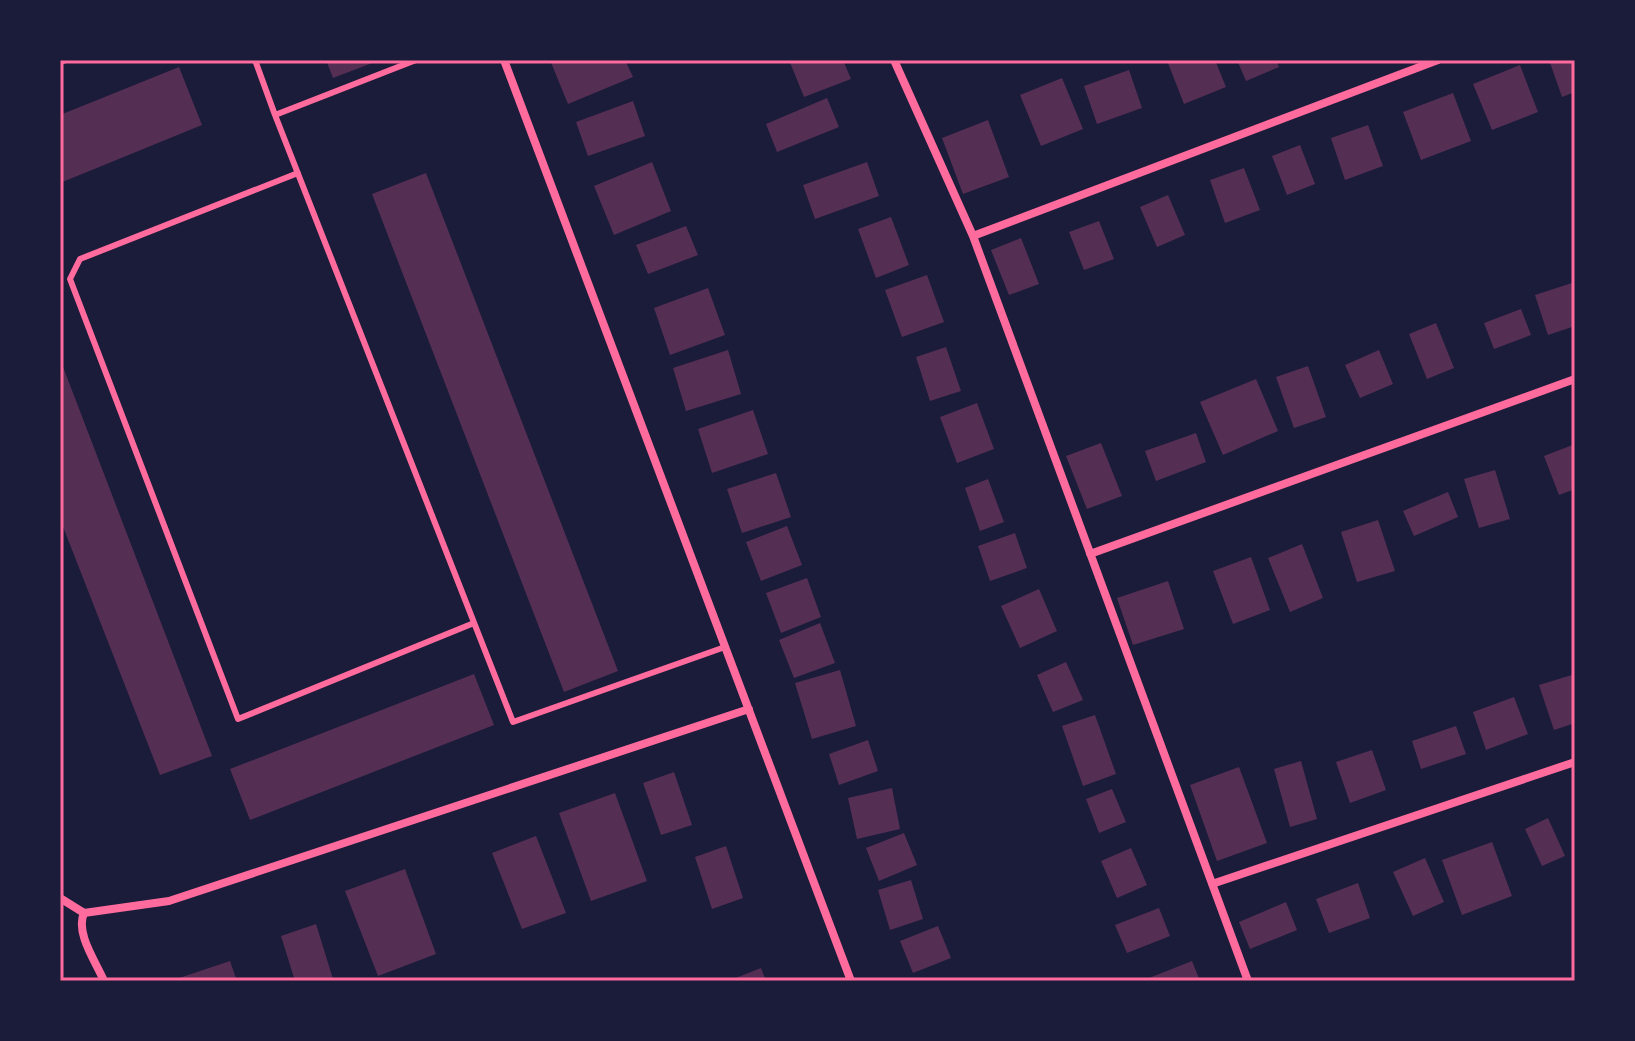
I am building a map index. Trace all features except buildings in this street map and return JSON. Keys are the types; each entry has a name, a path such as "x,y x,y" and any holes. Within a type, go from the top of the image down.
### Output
{"street":[{"path":"504,60 851,981"},
{"path":"894,60 973,236 1248,981"},
{"path":"973,236 1438,60"},
{"path":"1090,554 1575,379"},
{"path":"60,898 84,913 169,901 749,709"},
{"path":"1212,884 1575,762"},
{"path":"84,913 81,921 83,935 104,981"}],"lane":[{"path":"60,62 66,60"},
{"path":"255,60 513,722 725,647"},
{"path":"275,115 416,60"},
{"path":"298,173 80,259 70,279 238,719 474,623"}]}
